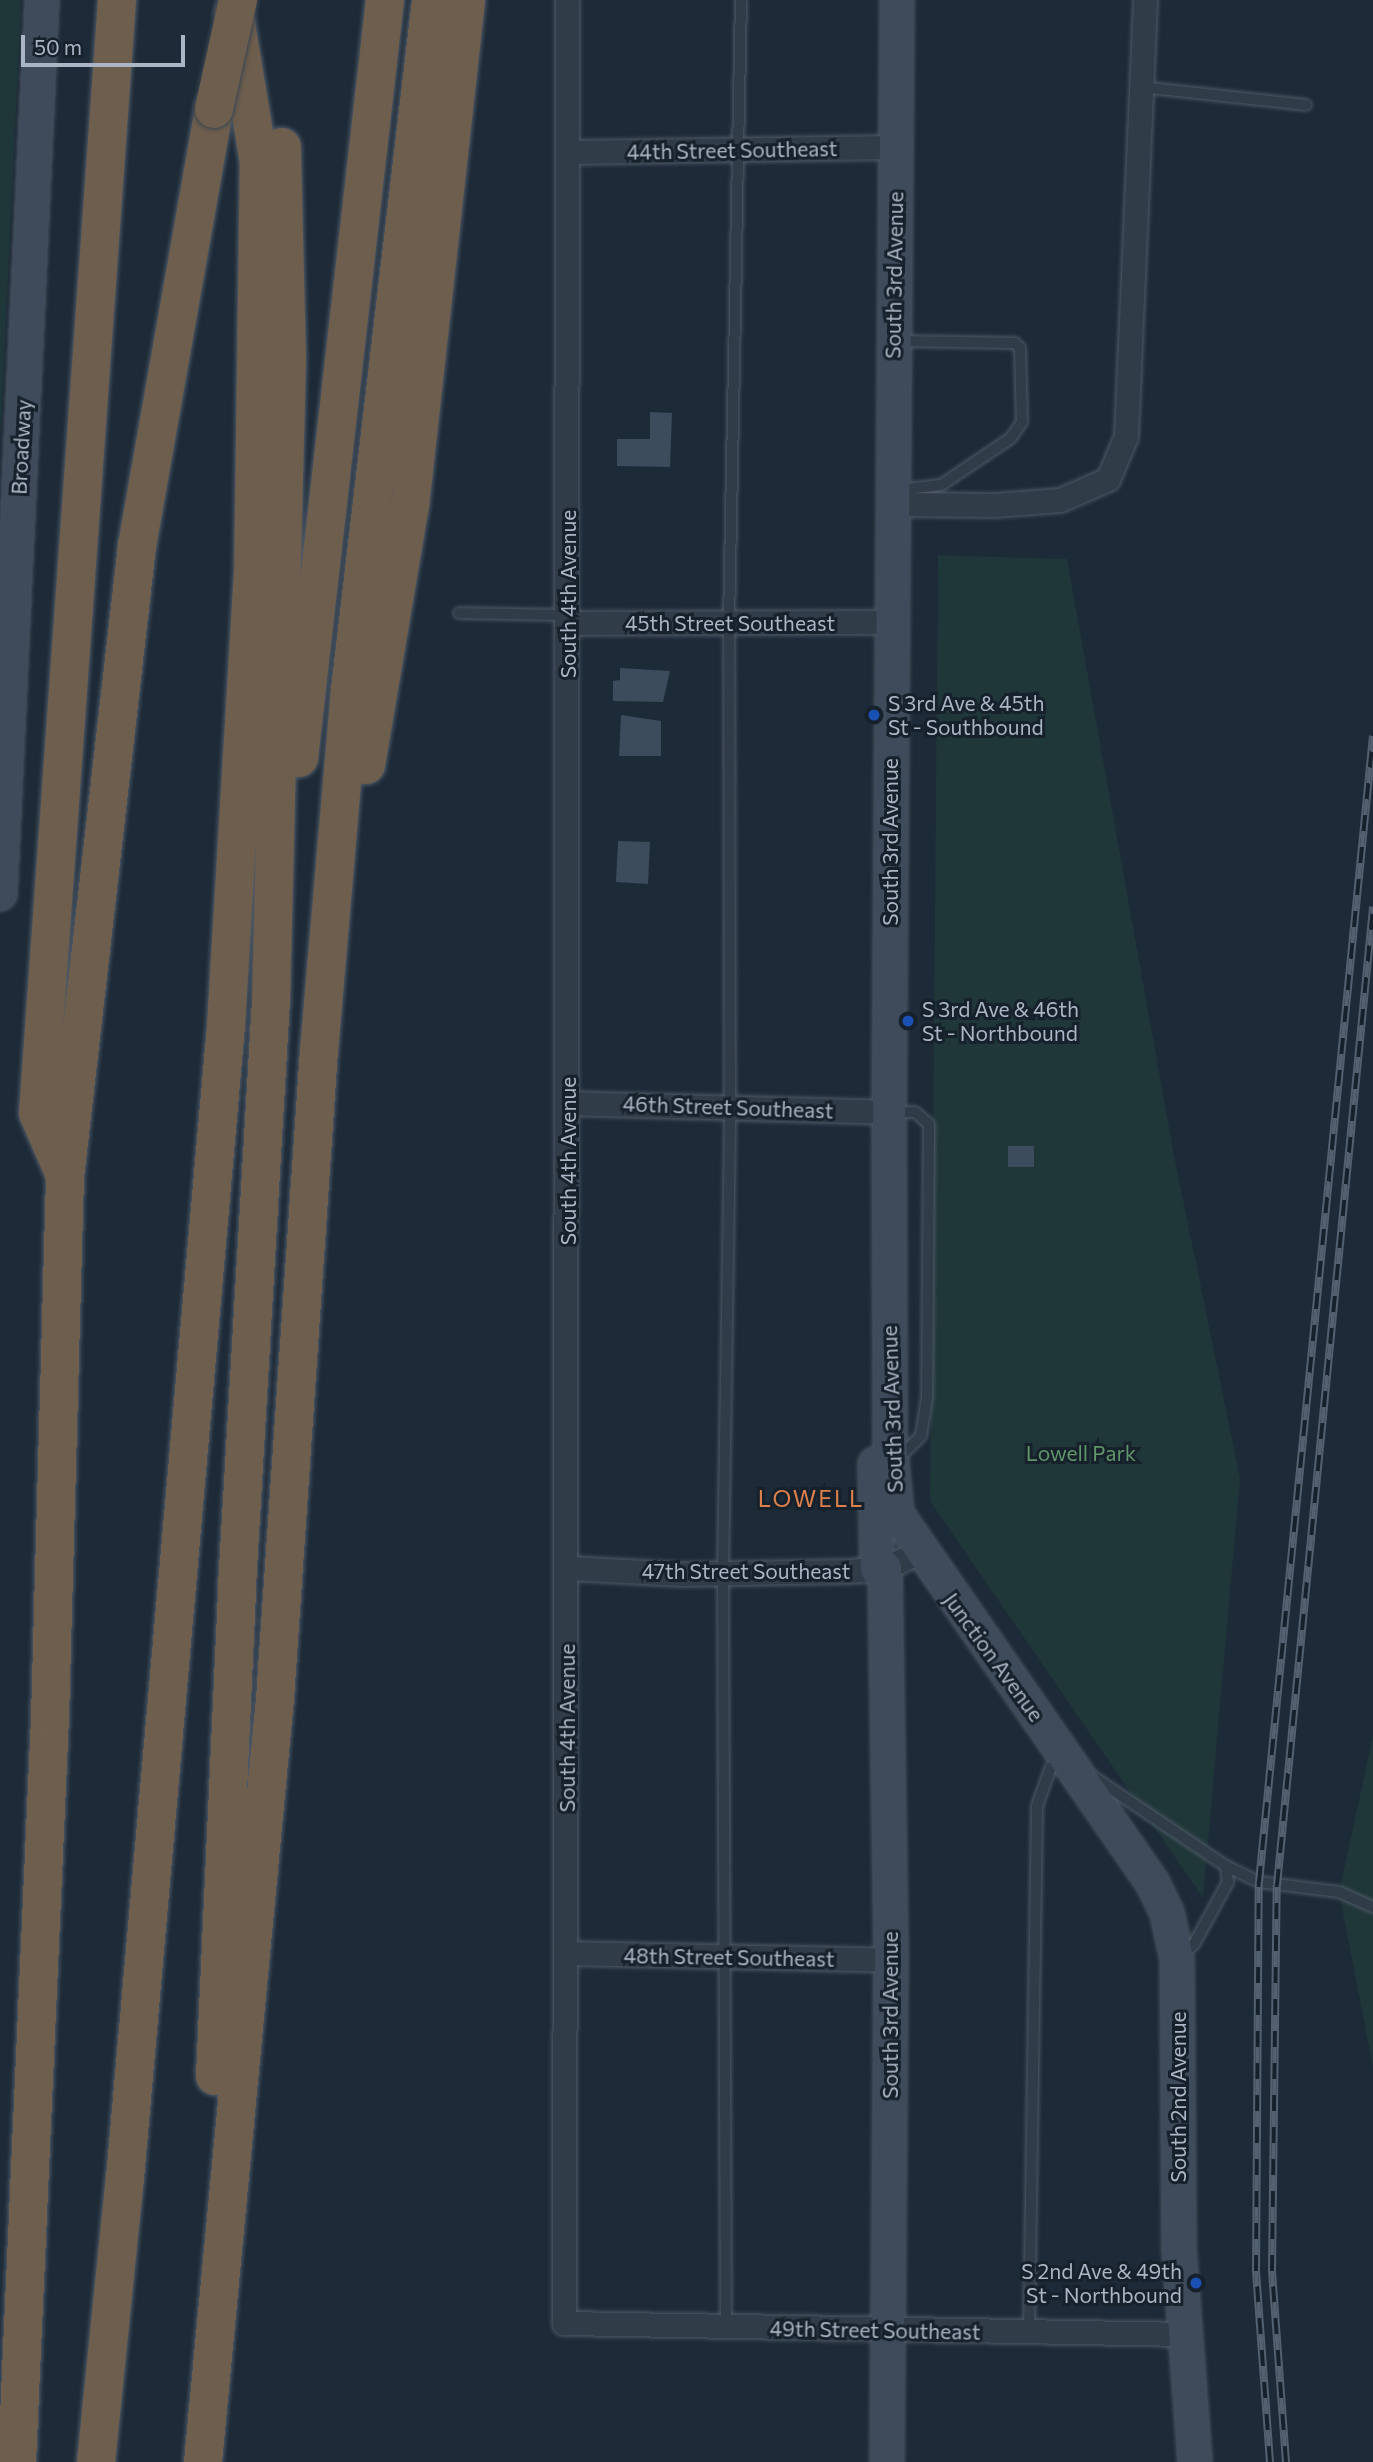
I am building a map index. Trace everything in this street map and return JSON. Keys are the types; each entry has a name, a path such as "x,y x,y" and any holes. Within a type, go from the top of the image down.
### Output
{"highway":[{"path":"65,1177 38,1113 117,0"},
{"path":"96,2462 125,2178 226,1026 253,578 259,163 231,0"},
{"path":"17,2462 50,1704 65,1177 137,546 214,109 238,0"},
{"path":"202,2462 237,1586 271,1000 287,358 285,165 256,0"},
{"path":"271,1000 385,0"},
{"path":"202,2462 275,1699 318,1051 350,689 431,0"},
{"path":"318,1051 410,506 466,0"}],"street":[{"name":"Broadway","path":"0,894 6,644 42,0"},
{"name":"South 4th Avenue","path":"564,2323 568,1568 567,0"},
{"name":"South 3rd Avenue","path":"897,0 891,497 890,1334 892,1466 897,1514 919,1552"},
{"path":"891,497 994,505 1060,500 1108,480 1126,436 1145,0"},
{"name":"44th Street Southeast","path":"568,152 896,147"},
{"name":"45th Street Southeast","path":"568,619 729,623 891,622"},
{"name":"46th Street Southeast","path":"568,1103 889,1112"},
{"name":"South 3rd Avenue","path":"887,2462 891,1961 876,1446 890,1334"},
{"name":"47th Street Southeast","path":"568,1568 723,1573 881,1569 919,1552"},
{"name":"Junction Avenue","path":"919,1552 1069,1761"},
{"name":"South 2nd Avenue","path":"1069,1761 1153,1882 1167,1913 1177,1959 1179,2249 1195,2462"},
{"name":"48th Street Southeast","path":"566,1953 891,1961"},
{"name":"49th Street Southeast","path":"564,2323 1029,2334 1185,2334"}],"lane":[{"path":"726,2326 722,1956 723,1573 730,1107 729,623 741,0"},
{"path":"1142,87 1306,105"},
{"path":"891,497 941,485 1011,438 1022,422 1020,348 1015,343 893,341"},
{"path":"458,614 568,619"},
{"path":"889,1112 915,1112 929,1124 928,1398 921,1436 892,1466"},
{"path":"1029,2334 1037,1806 1051,1767 1069,1761 1226,1866 1259,1882 1339,1892 1373,1907"},
{"path":"1177,1959 1194,1944 1228,1882 1226,1866"}],"green space":[{"path":"0,0 21,0 0,440"},
{"name":"Lowell Park","path":"938,555 1067,559 1174,1155 1240,1478 1203,1898 930,1501"},
{"path":"1373,1735 1373,2068 1339,1892"}],"building":[{"path":"650,412 672,413 670,467 617,466 617,439 650,439"},
{"path":"620,668 670,671 663,702 613,701 613,681 620,680"},
{"path":"621,715 661,721 661,756 619,756"},
{"path":"618,841 650,842 648,884 616,882"},
{"path":"1008,1146 1034,1146 1034,1167 1008,1167"}],"railway":[{"path":"1270,2462 1256,2271 1259,1882 1373,736"},
{"path":"1286,2462 1272,2271 1277,1885 1373,907"}],"place":[{"name":"S 3rd Ave & 45th St - Southbound","path":"874,715"},
{"name":"S 3rd Ave & 46th St - Northbound","path":"908,1021"},
{"name":"S 2nd Ave & 49th St - Northbound","path":"1196,2283"}],"district":[{"name":"LOWELL","path":"811,1498"}]}
